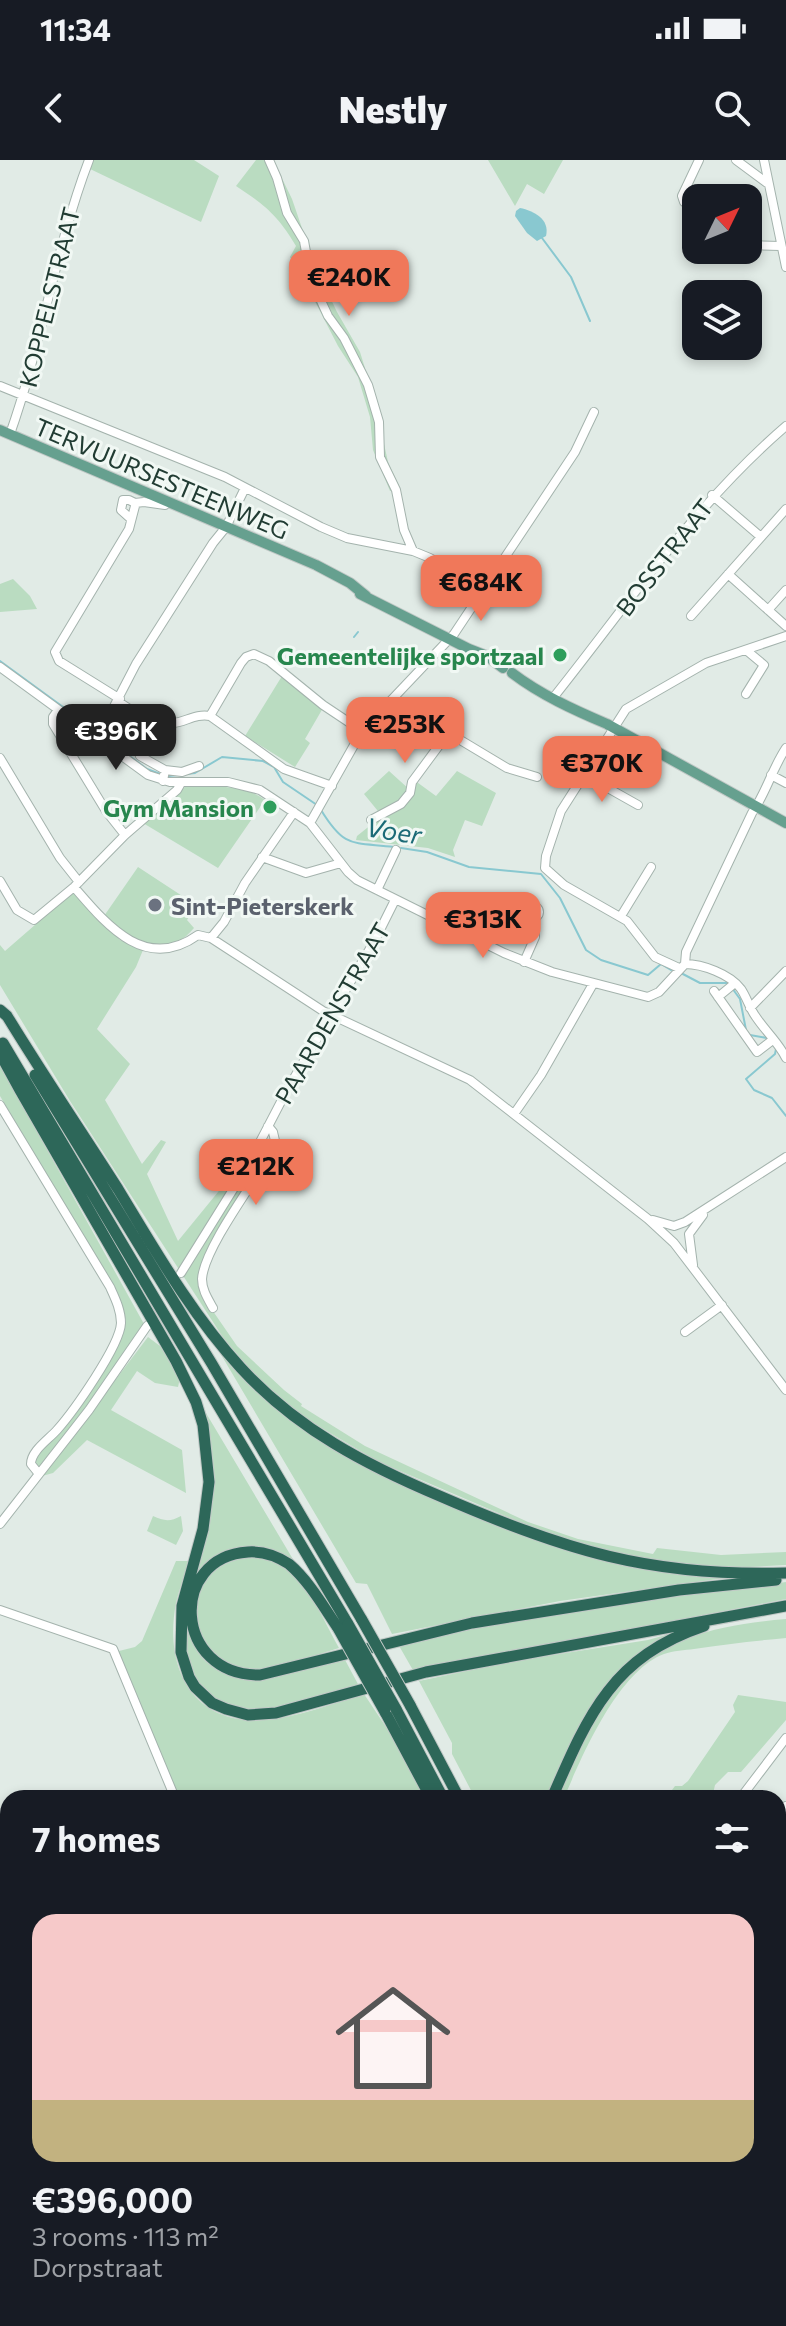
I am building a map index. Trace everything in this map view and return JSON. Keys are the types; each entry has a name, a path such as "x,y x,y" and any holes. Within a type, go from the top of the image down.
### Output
{"highway":[{"path":"0,1012 7,1016 158,1255 211,1332 260,1388 305,1426 340,1449 392,1475 516,1529 575,1549 630,1563 685,1571 786,1573"},
{"path":"0,1012 362,1620 455,1790"},
{"path":"0,1040 438,1790"},
{"path":"0,1047 20,1090 170,1351 196,1402 206,1447 209,1482 203,1529 180,1622 181,1652 189,1677 212,1703 248,1715 287,1710 357,1689 483,1660 719,1619"},
{"path":"343,1626 299,1573 286,1563 261,1552 228,1557 207,1571 194,1593 191,1623 203,1651 221,1667 246,1675 260,1675 441,1629 679,1590 786,1579"},
{"path":"556,1790 592,1714 617,1679 656,1646 719,1619 786,1606"},
{"path":"391,1710 427,1790"}],"main road":[{"name":"TERVUURSESTEENWEG","path":"5,432 350,583 366,596 786,823"}],"street":[{"name":"KOPPELSTRAAT","path":"5,432 23,396 75,193 89,160"},
{"path":"269,160 287,213 304,241 311,279 328,316 344,338 368,385 379,422 380,457 396,490 404,530 413,551"},
{"path":"688,184 699,160"},
{"path":"736,160 768,183"},
{"path":"764,160 786,267"},
{"path":"762,245 780,246"},
{"path":"0,386 225,477 347,538 413,551 447,566 485,589"},
{"path":"310,823 362,731 450,639 485,589 575,452 594,412"},
{"name":"BOSSTRAAT","path":"555,697 712,495 786,426"},
{"path":"100,736 136,664 245,488"},
{"path":"712,495 761,537"},
{"path":"131,519 120,507 126,499 135,503 165,505 167,501"},
{"path":"135,503 129,529 55,652 59,661 147,719 159,723 210,716 284,769 332,786"},
{"path":"691,616 786,509"},
{"path":"728,574 786,626"},
{"path":"768,610 786,590"},
{"path":"786,636 706,663 622,713 561,811 545,868 564,885 621,916 635,929 655,957 682,966 697,964 732,985 776,1040 786,1058"},
{"path":"746,650 764,665 746,694"},
{"path":"210,716 241,663 248,655 254,654 269,661 316,700 362,731"},
{"path":"0,667 58,710 100,736 148,775 182,772 199,766"},
{"path":"58,710 52,719 55,727 106,811 125,835"},
{"path":"371,820 401,804 410,793 412,782 446,736 452,735 507,768 537,777"},
{"path":"140,756 164,775 181,783 218,782 260,790 310,823 353,877 524,962 593,984 648,997 659,992 682,966 686,952 786,748"},
{"path":"0,758 97,914 131,942 158,949 185,944 198,935 211,938 333,1016 470,1080 673,1242 786,1390"},
{"path":"583,774 638,805"},
{"path":"771,775 786,783"},
{"path":"0,881 17,910 34,920 77,884 181,783"},
{"path":"211,938 294,812"},
{"path":"377,890 396,850"},
{"path":"262,857 306,873 341,863"},
{"path":"621,916 651,867"},
{"name":"PAARDENSTRAAT","path":"181,1273 231,1194 395,900"},
{"path":"524,962 535,937 534,918"},
{"path":"750,1008 786,971"},
{"path":"514,1114 541,1075 593,984"},
{"path":"732,985 716,994 757,1052 770,1042"},
{"path":"0,1105 110,1287 120,1315 117,1337 87,1388 63,1423 32,1457 31,1464 39,1474"},
{"name":"PAARDENSTRAAT","path":"213,1308 204,1291 205,1265 276,1145 268,1126"},
{"path":"673,1242 669,1233 676,1225 709,1209 786,1159"},
{"path":"673,1242 682,1244 709,1209"},
{"path":"648,1219 687,1229 694,1269"},
{"path":"685,1332 722,1305"},
{"path":"0,1524 89,1410 147,1326"},
{"path":"0,1610 113,1649 172,1790"},
{"path":"749,1790 786,1738"}],"green space":[{"path":"91,160 194,160 219,176 201,222 88,168"},
{"path":"256,160 273,160 292,199 315,266 360,352 381,420 388,462 400,488 390,491 373,450 370,417 358,377 308,288 300,263 293,263 290,257 296,246 270,212 236,186"},
{"path":"488,160 563,160 544,194 527,184 515,206"},
{"path":"13,579 30,596 37,609 0,612 0,584"},
{"path":"282,676 323,708 305,739 310,743 295,767 245,736"},
{"path":"389,771 410,790 414,780 436,796 457,771 496,793 482,826 465,820 453,850 455,857 428,848 356,840 382,816 364,794"},
{"path":"186,786 238,789 265,800 218,868 143,823"},
{"path":"138,867 196,905 187,920 194,928 183,939 171,945 148,944 126,933 104,916"},
{"path":"74,891 120,940 143,950 136,967 97,1029 130,1064 105,1100 142,1164 161,1140 166,1142 147,1174 178,1241 227,1181 252,1189 203,1264 206,1301 237,1346 301,1406 365,1446 528,1522 578,1539 653,1554 657,1548 721,1555 786,1552 786,1565 696,1566 625,1555 550,1535 379,1462 303,1417 257,1377 224,1339 70,1101 0,985 0,945 5,951"},
{"path":"0,1065 144,1324 105,1383 39,1467 35,1467 34,1459 122,1336 126,1321 117,1295 0,1096"},
{"path":"148,1337 160,1346 180,1378 178,1387 155,1383 137,1371 111,1410 182,1450 186,1493 87,1440 53,1473 42,1476"},
{"path":"213,1341 279,1412 329,1446 561,1548 605,1561 649,1569 732,1577 560,1601 392,1634 367,1584 356,1583"},
{"path":"203,1408 297,1566 231,1551 190,1593 209,1512"},
{"path":"153,1516 167,1520 181,1516 183,1531 176,1545 147,1531"},
{"path":"256,1556 272,1561 297,1579 316,1605 339,1648 279,1667 255,1670 228,1664 206,1644 196,1616 201,1587 221,1566"},
{"path":"176,1561 189,1561 176,1603 174,1648 179,1668 200,1701 216,1712 237,1719 262,1720 301,1714 364,1694 402,1751 422,1790 174,1790 118,1654 142,1641"},
{"path":"786,1582 786,1599 414,1672 398,1644 551,1613"},
{"path":"188,1607 190,1632 199,1654 214,1667 234,1674 256,1676 280,1674 344,1658 359,1686 282,1707 255,1710 230,1707 209,1698 193,1679 184,1650"},
{"path":"786,1619 786,1638 675,1651 647,1663 617,1696 591,1738 568,1790 560,1790 603,1705 635,1668 653,1654 695,1635"},
{"path":"676,1632 632,1659 606,1686 553,1790 471,1790 452,1754 452,1743 419,1681 509,1662 648,1640"},
{"path":"738,1695 786,1702 786,1720 741,1772 728,1772 714,1790 672,1790 688,1781 735,1712 733,1705"}],"water":[{"path":"520,208 543,220 546,236 537,241 527,233 515,216"}],"waterway":[{"path":"542,238 571,277 590,321"},
{"path":"354,637 358,632"},
{"name":"Voer","path":"0,661 96,731"},
{"name":"Voer","path":"104,737 147,769 163,775"},
{"name":"Voer","path":"169,776 195,773 222,757 263,761 274,767 283,782 317,805"},
{"name":"Voer","path":"321,810 344,838 394,847"},
{"name":"Voer","path":"401,848 427,852 469,867 541,874 560,898 586,950 601,960 648,975 661,964 671,970"},
{"name":"Voer","path":"681,973 700,983 727,983"},
{"name":"Voer","path":"732,988 740,999 746,1030"},
{"name":"Voer","path":"750,1035 767,1038"},
{"name":"Voer","path":"776,1049 775,1054 746,1079 754,1090 772,1098 786,1116"}],"place":[{"name":"Gemeentelijke sportzaal","path":"560,655"},
{"name":"Gym Mansion","path":"270,807"},
{"name":"Sint-Pieterskerk","path":"155,905"}]}
